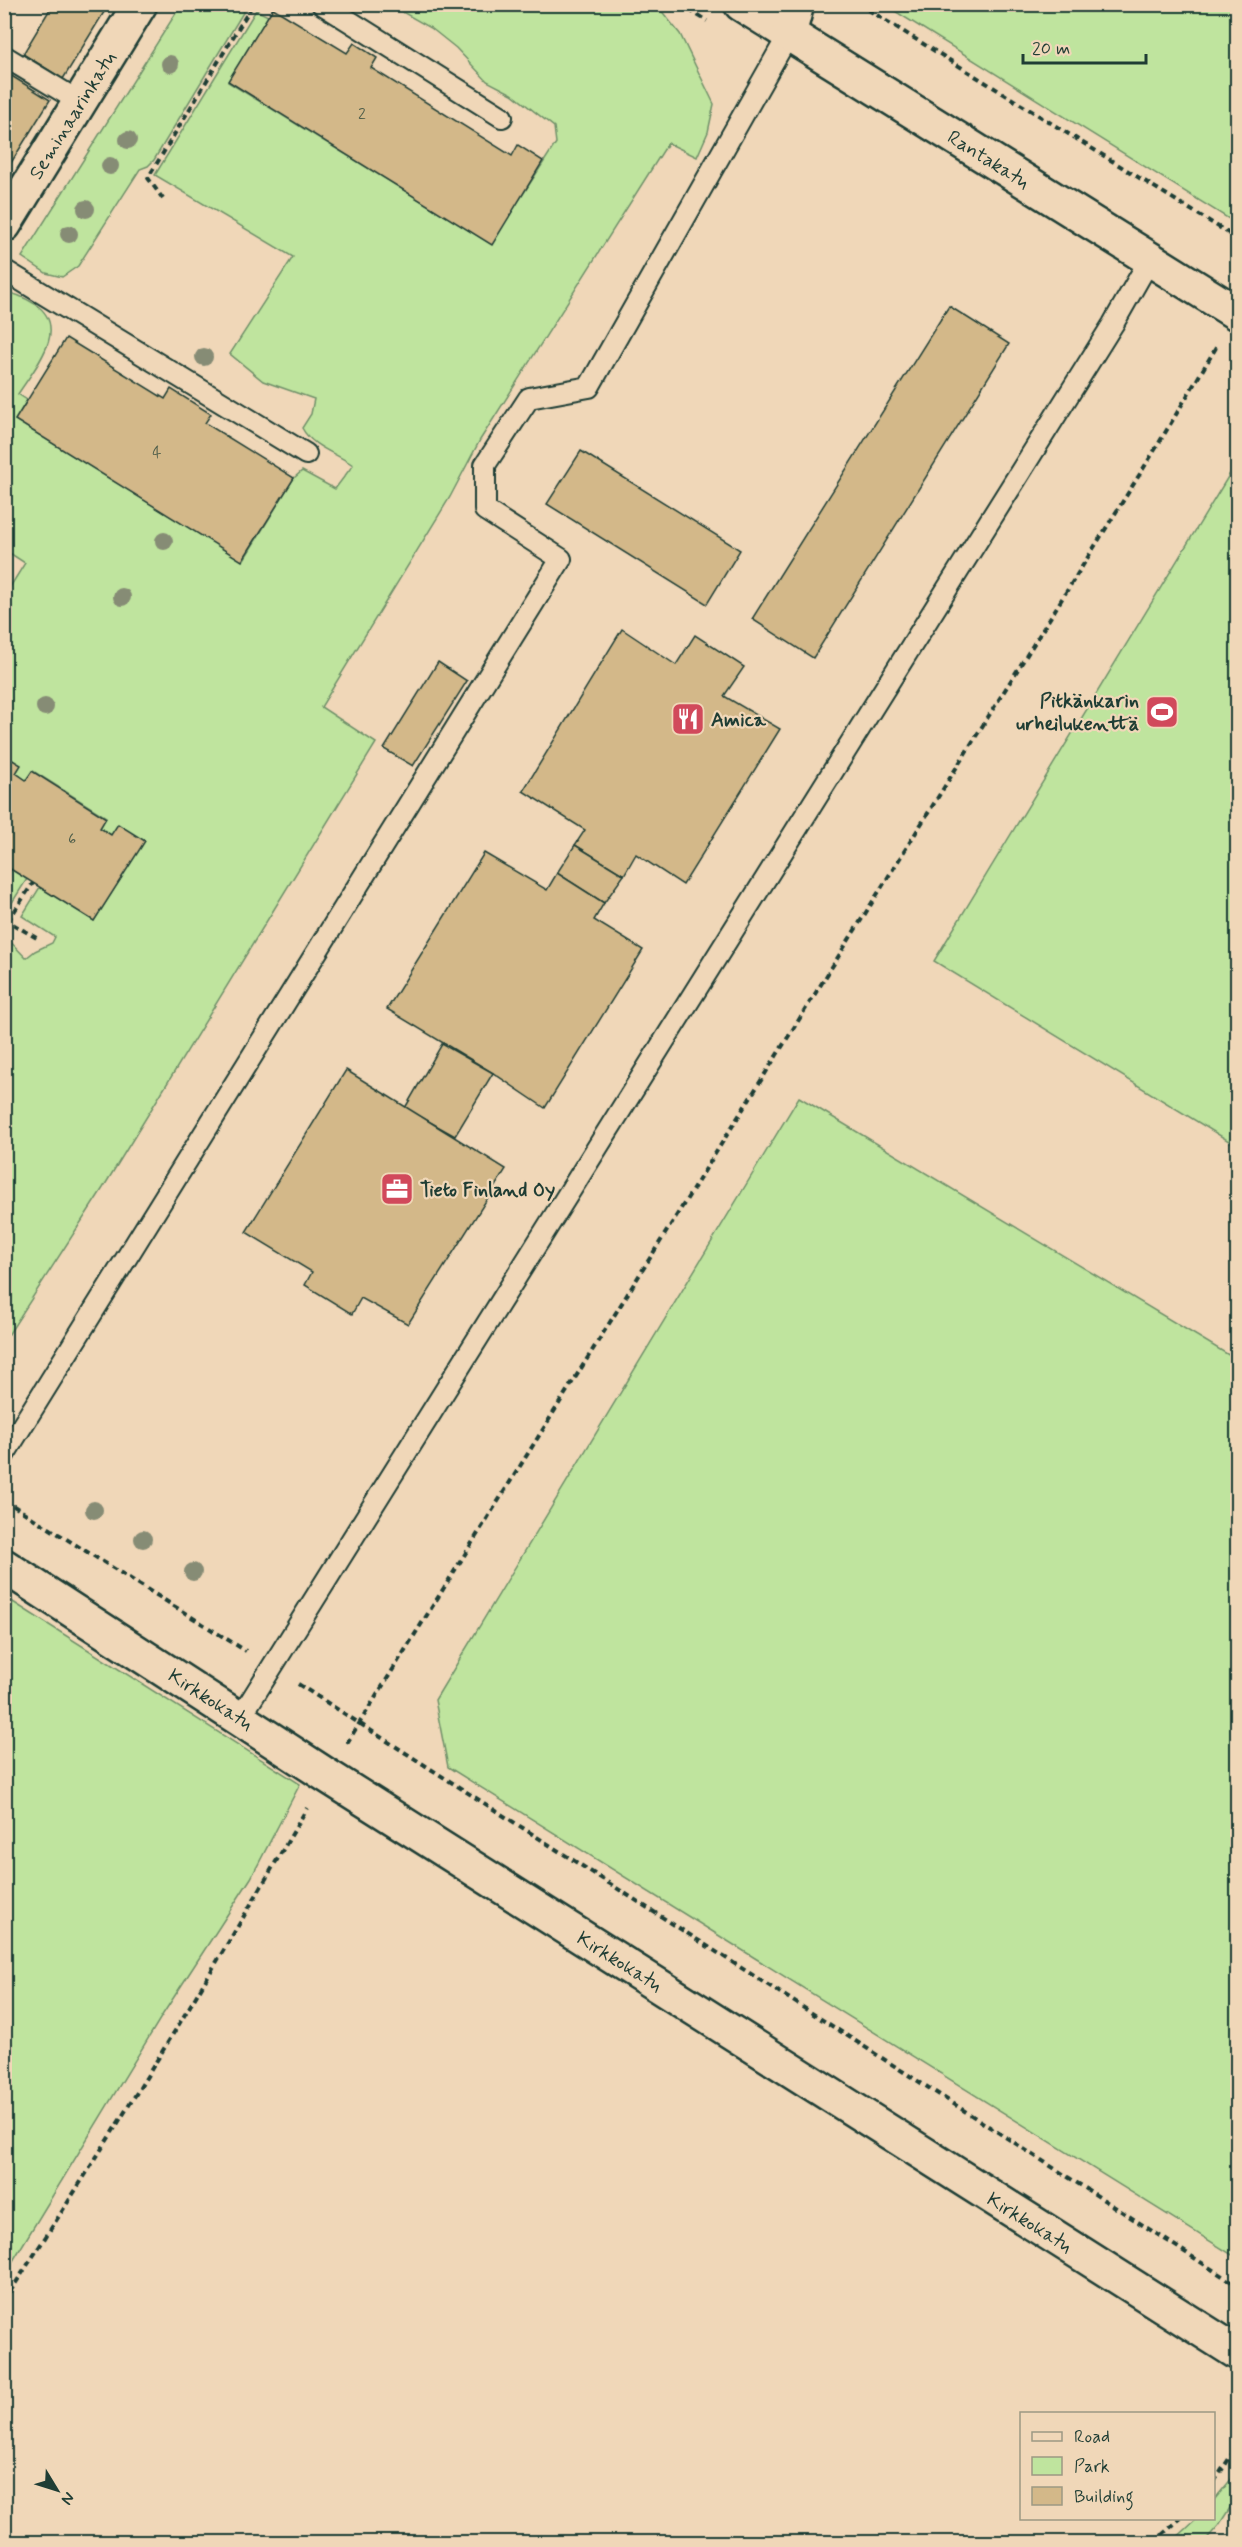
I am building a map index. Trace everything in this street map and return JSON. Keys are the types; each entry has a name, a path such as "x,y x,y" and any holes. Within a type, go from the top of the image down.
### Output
{"street":[{"name":"Seminaarinkatu","path":"4,225 140,4"},
{"name":"Rantakatu","path":"741,4 793,19 1150,259 1237,314"},
{"name":"Kirkkokatu","path":"4,1566 326,1774 1238,2353"}],"lane":[{"path":"322,4 502,117"},
{"path":"4,1455 561,559 485,510 485,465 529,398 589,387 793,19"},
{"path":"4,56 80,102"},
{"path":"240,1718 1107,334 1150,259"},
{"path":"4,270 306,454"}],"path":[{"path":"162,200 148,178 253,4"},
{"path":"859,4 1238,238"},
{"path":"4,2301 97,2157 258,1893 326,1774 1153,453 1237,314"},
{"path":"33,883 6,920 40,940"},
{"path":"4,1500 360,1723 1238,2286"},
{"path":"1215,2481 1237,2448"},
{"path":"1154,2542 1179,2520"}],"green space":[{"path":"656,4 680,34 714,104 708,132 697,157 668,143 480,440 450,497 321,707 376,743 103,1188 5,1340 5,936 26,958 52,943 55,937 22,916 40,887 94,921 144,841 111,835 100,828 106,817 33,771 26,780 16,773 20,765 5,755 5,595 25,563 5,550 5,292 13,293 35,304 45,314 50,325 50,336 46,349 18,394 27,400 15,420 243,561 294,478 302,471 335,489 353,465 318,445 306,435 302,428 311,414 314,399 263,381 230,354 293,257 155,175 256,10 268,16 228,82 491,244 556,143 554,127 512,94 487,81 456,48 431,28 390,5"},
{"path":"181,5 241,5 244,11 154,160 148,166 140,169 78,266 62,277 46,273 22,257"},
{"path":"885,5 1237,5 1237,224"},
{"name":"Pitkänkarin urheilukenttä","path":"1237,462 1238,1146 934,961"},
{"path":"4,865 27,879 8,909 5,907"},
{"path":"799,1097 1237,1360 1237,2258 448,1767 435,1700"},
{"path":"5,1597 300,1784 251,1878 163,2014 5,2274"},
{"path":"1237,2472 1237,2497 1219,2525 1204,2542 1172,2542 1196,2520 1215,2520 1215,2499"}],"building":[{"path":"53,4 109,4 63,79 23,54"},
{"path":"273,8 347,53 354,43 377,58 371,68 512,156 518,145 543,161 492,245 228,81"},
{"path":"10,75 50,100 4,174 4,84"},
{"path":"949,306 1009,344 813,658 752,619"},
{"path":"66,338 165,399 171,389 211,414 205,423 294,478 242,561 15,420"},
{"path":"581,451 740,550 707,604 547,504"},
{"path":"622,629 676,665 695,635 744,667 724,696 780,729 683,885 636,854 624,875 575,845 585,830 523,791"},
{"path":"438,662 467,681 413,766 384,749"},
{"path":"4,755 21,765 16,773 26,780 32,771 106,818 100,828 111,835 118,824 145,841 94,921 4,865"},
{"path":"575,845 624,875 604,903 557,873"},
{"path":"484,853 547,890 557,873 604,903 594,920 643,950 545,1108 493,1073 387,1009"},
{"path":"442,1044 493,1073 455,1136 405,1108"},
{"path":"346,1070 506,1169 408,1324 361,1298 352,1314 305,1285 312,1272 246,1232"}],"place":[{"name":"Pitkänkarin urheilukenttä","path":"1162,712"},
{"name":"Amica","path":"688,719"},
{"name":"Tieto Finland Oy","path":"397,1189"}]}
